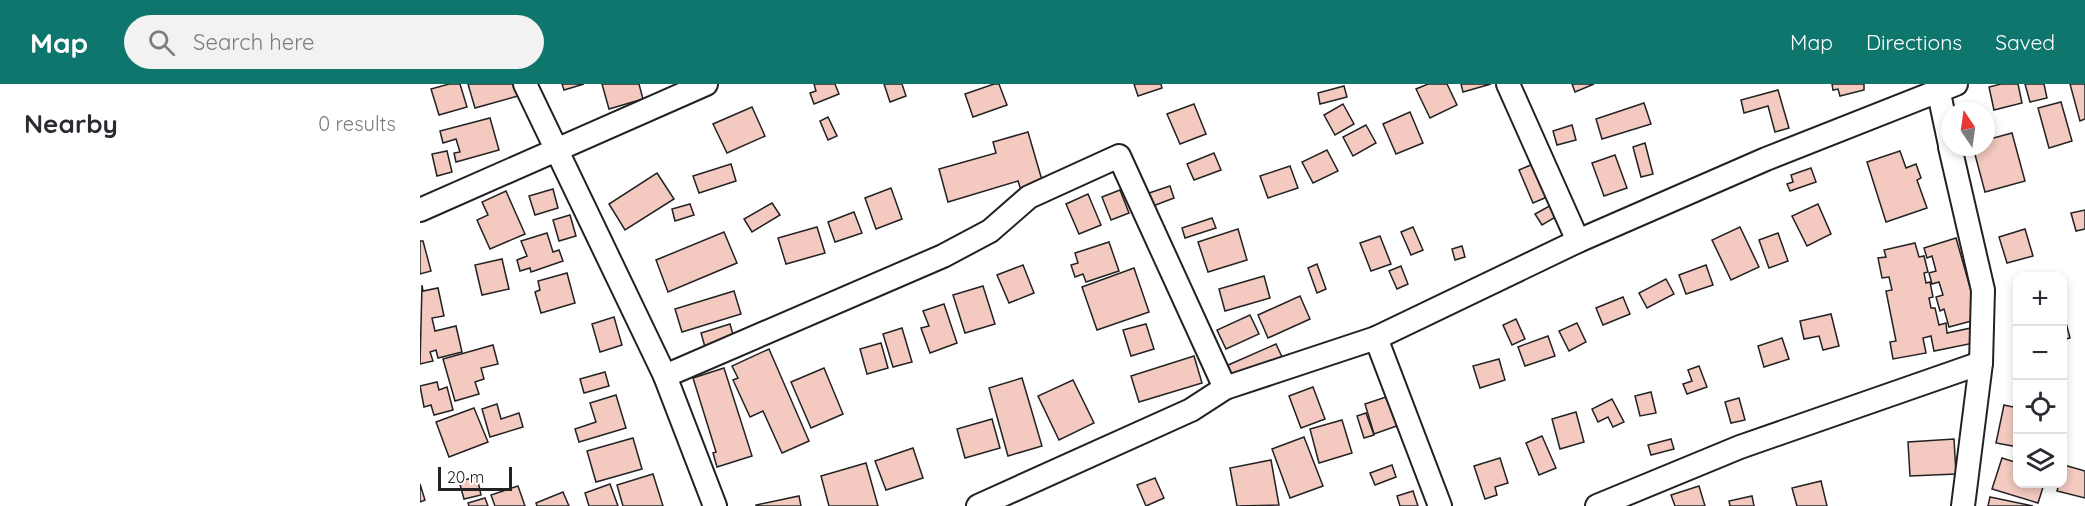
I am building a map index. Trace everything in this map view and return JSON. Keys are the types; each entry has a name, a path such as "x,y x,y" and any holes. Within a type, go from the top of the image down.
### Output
{"street":[{"path":"525,84 555,152 665,376 715,506"},
{"path":"420,210 706,84"},
{"path":"1508,84 1578,241"},
{"path":"978,506 1191,410 1225,388 1376,338 1578,241 1766,159 1944,86 1946,102"},
{"path":"665,376 943,256 990,231 1029,197 1119,156 1225,388"},
{"path":"1952,156 1983,290 1981,363 1963,506"},
{"path":"1376,338 1440,506"},
{"path":"1597,506 1740,447 1981,363"}],"building":[{"path":"449,84 460,84 467,107 439,115 431,89"},
{"path":"468,84 514,84 518,96 475,108"},
{"path":"562,84 584,84 564,90"},
{"path":"602,84 639,84 643,99 609,109"},
{"path":"814,84 835,84 839,94 814,104 810,93 816,91"},
{"path":"884,84 902,84 906,96 890,102"},
{"path":"999,84 1007,105 973,117 965,94"},
{"path":"1134,84 1161,84 1162,88 1138,96"},
{"path":"1428,84 1447,84 1457,105 1430,118 1416,89"},
{"path":"1461,84 1491,84 1463,92"},
{"path":"1572,84 1594,84 1575,92"},
{"path":"1832,84 1864,84 1864,90 1840,96 1838,89 1833,90"},
{"path":"2018,84 2022,103 1995,110 1995,102 1992,102 1989,87"},
{"path":"2025,84 2044,84 2047,98 2030,102"},
{"path":"2070,84 2085,84 2085,119 2080,121"},
{"path":"1344,86 1347,97 1320,104 1318,93"},
{"path":"1778,90 1789,128 1775,132 1768,106 1744,113 1741,100"},
{"path":"2061,102 2072,141 2049,148 2038,108"},
{"path":"1644,103 1651,124 1602,139 1596,119"},
{"path":"1194,104 1206,134 1180,144 1167,114"},
{"path":"1343,104 1354,124 1335,135 1324,115"},
{"path":"752,107 765,136 727,153 713,124"},
{"path":"1410,112 1423,143 1396,154 1383,124"},
{"path":"828,117 837,136 828,140 820,121"},
{"path":"490,118 499,150 456,162 454,153 460,152 456,139 443,143 440,131"},
{"path":"1366,125 1376,143 1353,156 1343,137"},
{"path":"1572,125 1576,140 1557,145 1553,131"},
{"path":"1028,132 1044,187 1022,193 1018,181 948,202 939,169 996,153 993,142"},
{"path":"2012,133 2025,181 1985,192 1975,156 1995,156 1995,138"},
{"path":"1645,143 1653,174 1641,177 1633,147"},
{"path":"1327,150 1338,171 1313,183 1302,162"},
{"path":"447,151 452,172 437,176 432,154"},
{"path":"1900,151 1906,168 1916,164 1921,178 1917,180 1927,208 1886,222 1867,162"},
{"path":"1214,153 1221,170 1194,180 1187,164"},
{"path":"1615,155 1627,188 1604,196 1592,163"},
{"path":"731,164 736,181 699,193 693,176"},
{"path":"1533,164 1547,197 1533,203 1519,170"},
{"path":"1290,166 1298,188 1268,198 1260,176"},
{"path":"1811,168 1816,182 1790,191 1787,184 1793,182 1791,175"},
{"path":"657,173 674,199 625,230 609,204"},
{"path":"1170,186 1174,198 1153,206 1149,193"},
{"path":"891,188 902,219 876,229 865,198"},
{"path":"553,189 558,208 535,215 529,196"},
{"path":"1120,190 1129,213 1111,220 1102,197"},
{"path":"506,191 525,234 490,249 477,220 488,215 482,202"},
{"path":"1088,194 1101,225 1079,234 1066,204"},
{"path":"772,203 780,215 752,232 744,219"},
{"path":"690,204 694,215 675,221 672,209"},
{"path":"1553,204 1559,215 1542,225 1535,214"},
{"path":"1818,204 1831,234 1807,246 1792,216"},
{"path":"2085,210 2085,229 2076,231 2071,213"},
{"path":"854,212 862,233 835,242 828,222"},
{"path":"570,215 576,236 559,241 553,220"},
{"path":"1212,218 1216,228 1185,238 1182,228"},
{"path":"817,227 825,253 786,264 778,238"},
{"path":"1413,227 1423,250 1411,255 1401,232"},
{"path":"1740,227 1759,267 1731,280 1712,240"},
{"path":"1238,229 1247,260 1208,272 1198,242"},
{"path":"2025,229 2033,256 2007,263 1999,237"},
{"path":"724,232 737,263 668,292 656,260"},
{"path":"547,233 553,252 559,250 563,261 531,272 530,268 520,271 517,260 527,256 521,241"},
{"path":"1778,233 1788,261 1769,268 1759,240"},
{"path":"1380,236 1391,264 1371,271 1360,243"},
{"path":"1956,238 1979,319 1949,327 1944,309 1940,311 1936,297 1943,295 1939,282 1932,284 1929,273 1936,271 1932,256 1927,258 1924,248"},
{"path":"420,241 423,241 431,271 420,274"},
{"path":"1109,242 1119,271 1086,282 1083,274 1075,277 1071,265 1078,263 1075,253"},
{"path":"1915,243 1919,257 1924,256 1928,272 1924,273 1926,283 1930,282 1933,297 1929,298 1931,308 1935,308 1939,325 1946,323 1947,333 1971,328 1974,343 1934,351 1931,336 1923,338 1926,353 1893,359 1890,342 1896,341 1886,291 1892,290 1889,277 1882,278 1878,258 1886,257 1884,250"},
{"path":"1462,246 1465,257 1455,260 1452,249"},
{"path":"502,259 509,289 482,295 475,265"},
{"path":"1317,264 1326,289 1317,293 1308,268"},
{"path":"1023,265 1034,293 1009,303 997,275"},
{"path":"1706,265 1713,285 1686,294 1679,275"},
{"path":"1401,266 1408,284 1397,289 1389,271"},
{"path":"1134,268 1149,312 1097,330 1082,287"},
{"path":"567,273 575,303 541,313 535,292 540,290 538,281"},
{"path":"1264,276 1270,298 1225,311 1219,289"},
{"path":"1666,279 1674,294 1647,308 1639,293"},
{"path":"422,285 423,291 438,288 444,316 432,318 435,331 456,326 462,352 438,358 436,350 430,352 433,361 420,364"},
{"path":"983,286 995,324 965,333 953,295"},
{"path":"734,291 741,314 682,332 675,309"},
{"path":"1300,296 1310,319 1268,338 1258,315"},
{"path":"1623,297 1630,314 1603,325 1596,308"},
{"path":"944,304 957,343 930,353 921,328 929,326 923,311"},
{"path":"1831,314 1839,346 1823,350 1819,336 1804,339 1800,321"},
{"path":"1250,315 1259,334 1226,349 1217,330"},
{"path":"614,317 622,345 600,352 592,324"},
{"path":"1516,319 1525,339 1512,345 1503,325"},
{"path":"1577,323 1586,342 1569,351 1559,331"},
{"path":"730,324 734,338 705,347 701,333"},
{"path":"1146,324 1154,349 1131,356 1123,330"},
{"path":"902,328 912,362 893,367 883,334"},
{"path":"1548,336 1555,356 1525,366 1518,347"},
{"path":"1782,338 1789,359 1764,367 1758,346"},
{"path":"881,343 888,368 867,374 860,349"},
{"path":"1276,344 1283,359 1232,381 1226,366"},
{"path":"493,345 498,364 481,368 484,379 475,382 479,394 455,401 443,359"},
{"path":"769,349 809,441 782,453 763,411 750,417 733,380 738,378 732,366"},
{"path":"1194,356 1202,383 1139,402 1131,376"},
{"path":"1499,359 1505,380 1480,388 1473,366"},
{"path":"1699,366 1707,387 1687,394 1683,384 1692,381 1688,370"},
{"path":"724,368 752,456 717,467 713,453 716,452 693,378"},
{"path":"824,368 843,414 811,428 791,382"},
{"path":"605,372 609,386 584,393 580,379"},
{"path":"1022,378 1042,446 1008,456 989,388"},
{"path":"1073,380 1094,423 1059,440 1038,396"},
{"path":"437,382 439,390 447,387 453,410 434,415 431,405 424,407 420,386"},
{"path":"1313,387 1325,419 1301,428 1289,396"},
{"path":"1651,392 1656,413 1640,416 1635,396"},
{"path":"1395,394 1405,423 1374,434 1365,404"},
{"path":"616,395 626,428 579,442 575,429 596,422 590,403"},
{"path":"1739,398 1745,420 1731,423 1725,402"},
{"path":"1612,399 1624,422 1613,427 1608,417 1598,422 1592,409"},
{"path":"497,404 501,419 519,413 523,427 490,437 482,409"},
{"path":"2004,405 2013,407 2013,446 1996,443"},
{"path":"474,408 488,442 449,457 436,422"},
{"path":"1576,412 1584,442 1560,449 1552,419"},
{"path":"1366,413 1374,435 1364,438 1357,416"},
{"path":"992,419 1000,448 965,458 957,429"},
{"path":"1342,420 1352,453 1319,463 1310,429"},
{"path":"1542,436 1556,468 1539,475 1526,443"},
{"path":"1304,437 1323,486 1290,498 1272,449"},
{"path":"633,438 642,469 596,482 587,451"},
{"path":"1671,439 1674,449 1651,455 1648,445"},
{"path":"1954,439 1956,474 1910,476 1908,442"},
{"path":"913,448 923,478 886,490 875,461"},
{"path":"1500,458 1508,483 1495,487 1497,495 1485,499 1474,466"},
{"path":"2002,458 2013,461 2013,488 2043,488 2038,503 1992,489"},
{"path":"1271,460 1279,505 1237,506 1230,468"},
{"path":"866,463 878,506 829,506 821,476"},
{"path":"1392,465 1396,477 1375,485 1370,473"},
{"path":"2067,466 2085,471 2085,498 2057,491 2058,488 2067,488"},
{"path":"653,474 663,506 623,506 617,485"},
{"path":"477,477 481,495 464,499 459,481"},
{"path":"1155,478 1164,498 1146,506 1137,485"},
{"path":"1821,481 1827,506 1797,506 1792,488"},
{"path":"420,484 425,500 420,502"},
{"path":"610,484 618,506 589,506 585,493"},
{"path":"518,486 525,506 495,506 491,495"},
{"path":"1699,486 1705,506 1675,506 1671,495"},
{"path":"1413,491 1418,506 1400,506 1397,496"},
{"path":"563,492 569,506 537,506 536,503"},
{"path":"799,496 801,506 756,506 756,505"},
{"path":"1752,496 1754,506 1730,506 1729,501"},
{"path":"1990,497 2033,506 1988,506"},
{"path":"485,498 488,506 469,506 468,503"}]}
